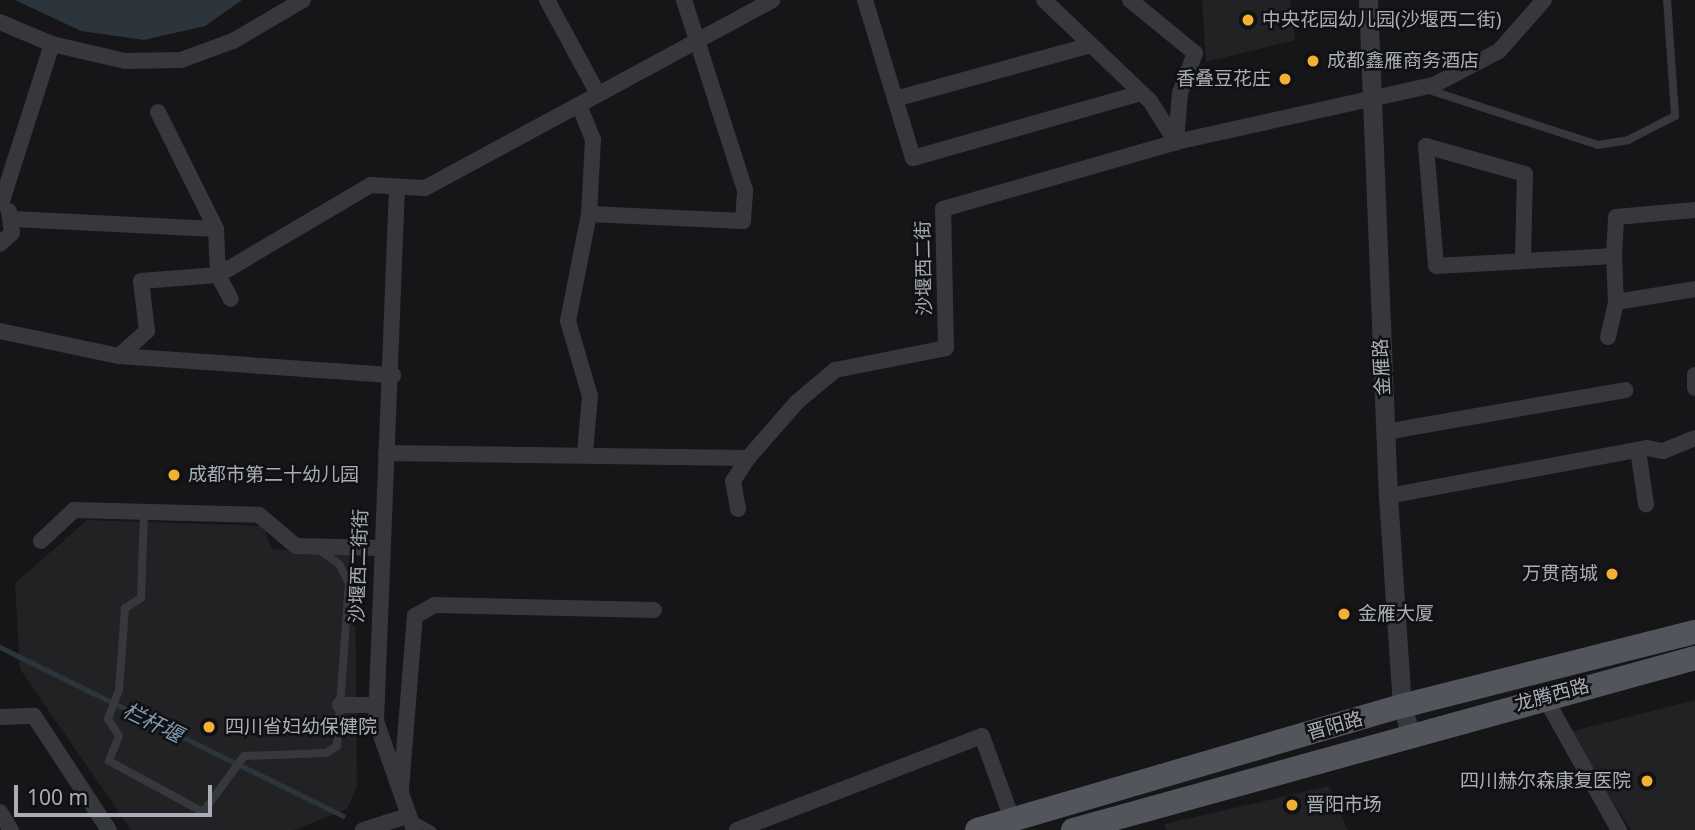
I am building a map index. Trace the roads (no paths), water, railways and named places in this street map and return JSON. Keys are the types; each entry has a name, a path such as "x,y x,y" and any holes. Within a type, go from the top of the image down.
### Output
{"main road":[{"name":"晋阳路","path":"977,830 1402,706 1695,632"},
{"name":"龙腾西路","path":"1410,733 1695,658"},
{"name":"晋阳路","path":"1073,830 1410,733"}],"street":[{"path":"0,22 52,44 125,61 181,60 233,41 303,0"},
{"path":"547,0 598,94"},
{"path":"589,214 743,221 745,190 701,39 684,0"},
{"path":"119,355 147,331 141,281 218,275 371,186 425,188 772,0"},
{"path":"865,0 913,158 1140,93"},
{"path":"1044,0 1140,93 1176,142"},
{"path":"1130,0 1195,53 1180,93 1176,142"},
{"name":"金雁路","path":"1368,0 1388,496 1402,706 1410,733"},
{"name":"沙堰西二街","path":"738,509 733,481 748,458 797,402 835,370 946,348 943,209 1176,142 1420,87 1499,51 1544,0"},
{"path":"0,244 12,233 13,219 0,204 52,44"},
{"path":"895,99 1091,45"},
{"path":"579,105 593,140 589,214 568,321 590,396 585,452"},
{"path":"158,112 216,229 218,275 231,299"},
{"path":"1523,260 1525,174 1426,146 1436,266 1614,256"},
{"name":"沙堰西二街街","path":"397,187 393,376 381,548 376,705 410,823"},
{"path":"1608,337 1616,302 1616,217 1695,209"},
{"path":"13,219 216,229"},
{"path":"1616,302 1695,289"},
{"path":"0,331 119,355 393,376"},
{"path":"1695,375 1695,388"},
{"path":"1385,432 1625,390"},
{"path":"1388,496 1638,450 1663,451 1695,438"},
{"path":"1638,450 1646,505"},
{"path":"386,453 585,452 748,458"},
{"path":"41,541 74,510 259,515 296,546 381,548"},
{"path":"401,799 415,616 435,605 654,610"},
{"path":"1544,696 1619,830"},
{"path":"340,705 376,705"},
{"path":"0,717 34,716 109,830"},
{"path":"737,830 982,737 1012,819"},
{"path":"0,812 11,830"},
{"path":"363,830 410,823"}],"lane":[{"path":"1420,87 1598,145 1628,139 1675,116 1667,0"},
{"path":"144,512 141,598 125,608 117,697 108,719 119,736 109,761 115,769 203,812 232,765 244,756 326,753 337,746 349,583 339,564 314,547"},
{"path":"410,823 432,830"}],"waterway":[{"name":"栏杆堰","path":"0,647 343,816"}],"place":[{"name":"中央花园幼儿园(沙堰西二街)","path":"1248,20"},
{"name":"成都鑫雁商务酒店","path":"1313,61"},
{"name":"香叠豆花庄","path":"1285,79"},
{"name":"成都市第二十幼儿园","path":"174,475"},
{"name":"万贯商城","path":"1612,574"},
{"name":"金雁大厦","path":"1344,614"},
{"name":"四川省妇幼保健院","path":"209,727"},
{"name":"四川赫尔森康复医院","path":"1647,781"},
{"name":"晋阳市场","path":"1292,805"}]}
